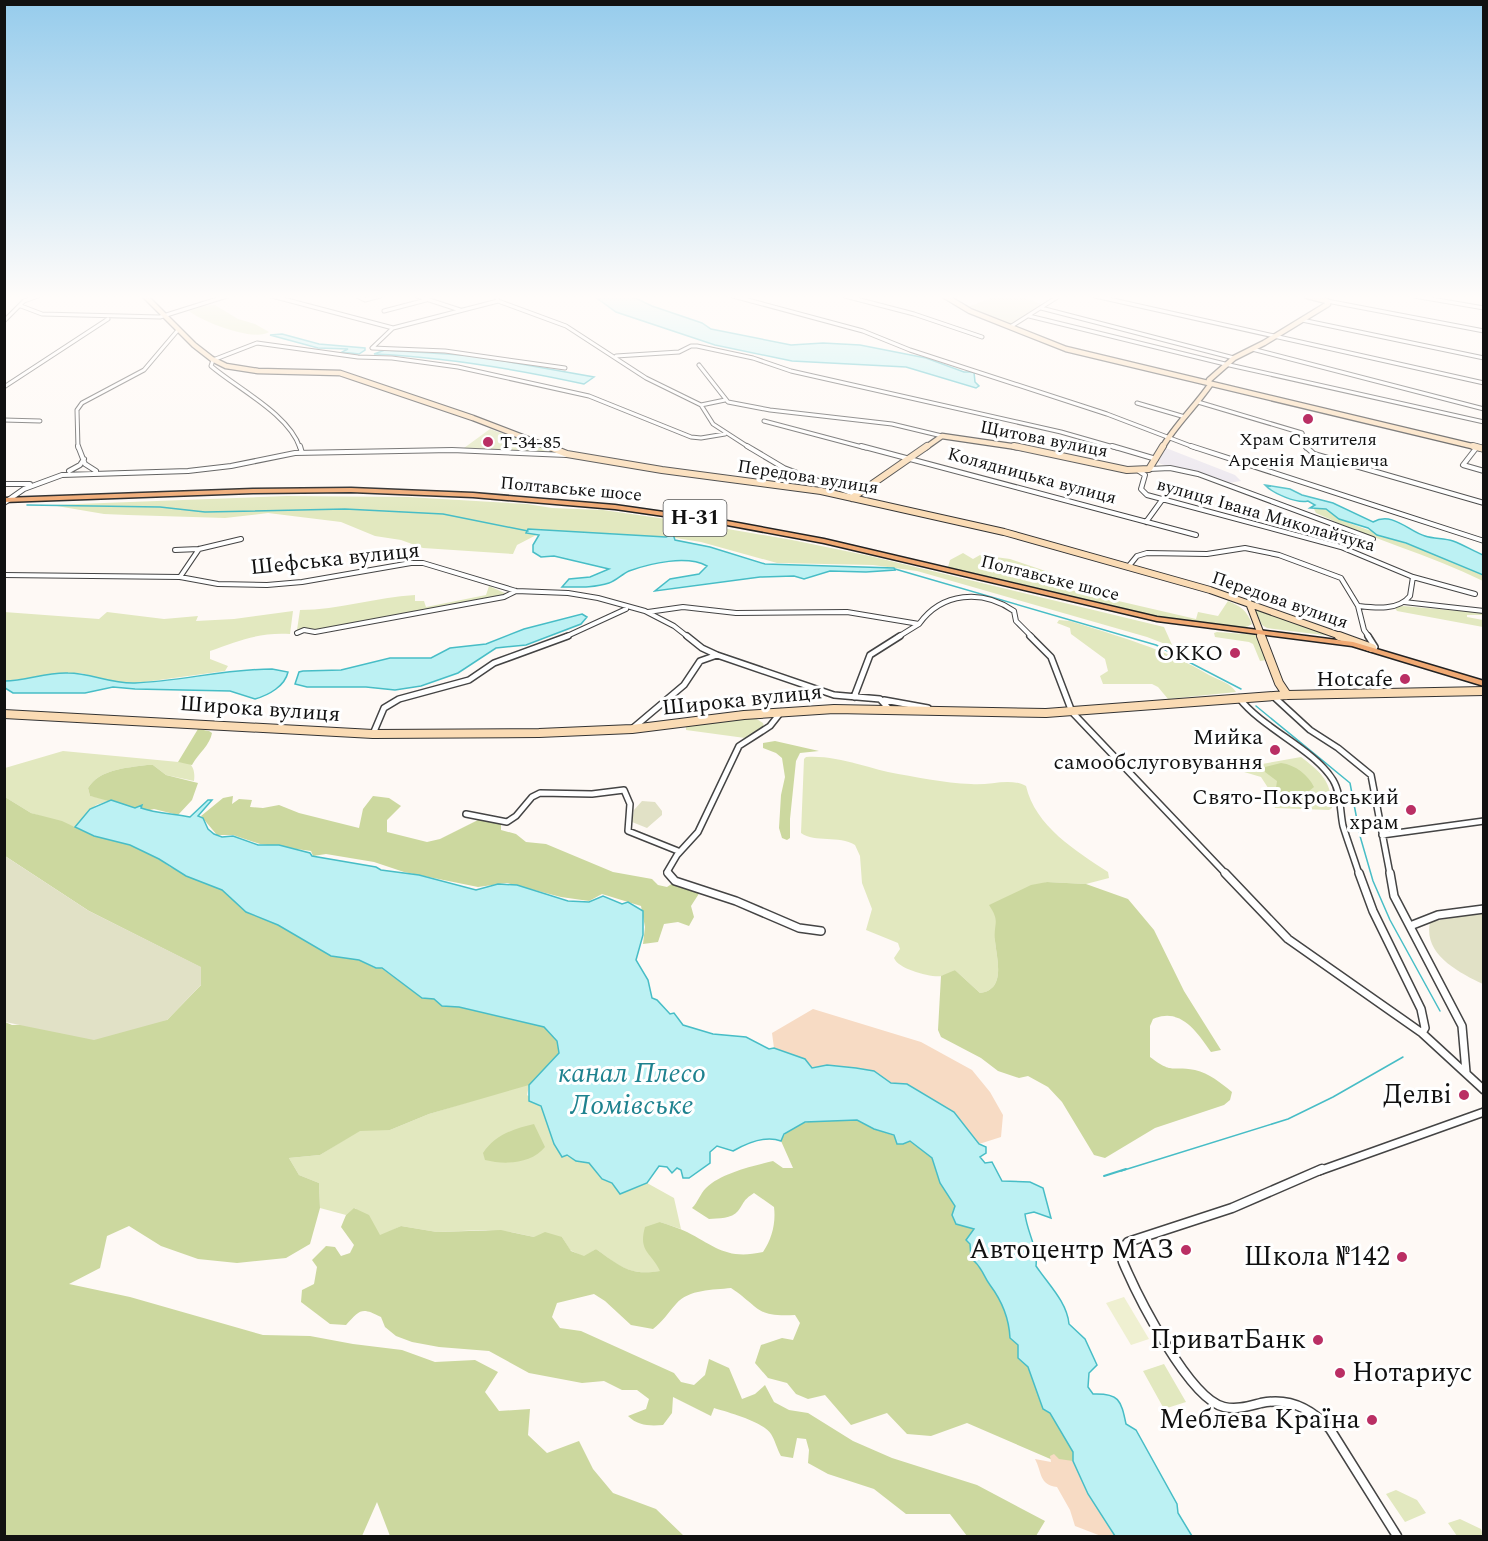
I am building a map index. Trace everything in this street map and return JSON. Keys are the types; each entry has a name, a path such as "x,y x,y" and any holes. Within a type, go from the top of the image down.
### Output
{"main road":[{"name":"Полтавське шосе","path":"6,501 253,491 351,490 473,495 593,505 777,532 877,552 1157,619 1316,637 1373,649"},
{"name":"Передова вулиця","path":"1373,649 1484,684"}],"street":[{"path":"4,387 33,368"},
{"path":"96,471 86,464 77,446 77,410 82,403 146,368"},
{"path":"214,368 263,404 292,434 302,453"},
{"name":"Передова вулиця","path":"244,368 340,372 424,403 473,418 567,454 854,496 1004,532 1249,603 1373,649"},
{"path":"455,368 589,396 691,437 701,438 725,434"},
{"path":"632,368 646,378 701,405 713,424 725,434 784,468 854,496"},
{"path":"701,368 726,400 701,405"},
{"path":"781,368 1061,432 1155,460 1170,468 1228,484 1373,539"},
{"path":"968,368 1107,414 1168,439 1484,541"},
{"path":"1146,368 1480,448"},
{"path":"1149,469 1173,429 1198,402 1210,383 1209,380 1221,368"},
{"path":"1242,368 1484,423"},
{"path":"1325,368 1484,409"},
{"path":"1413,368 1484,383"},
{"name":"Щитова вулиця","path":"726,400 770,410 892,424 942,436 1031,449 1139,471 1149,469"},
{"path":"1198,402 1302,433 1305,447 1314,454 1484,503"},
{"path":"1137,404 1185,417"},
{"path":"4,420 40,421"},
{"name":"Колядницька вулиця","path":"764,421 1196,535"},
{"name":"Колядницька вулиця","path":"854,496 942,436"},
{"path":"1480,448 1463,465 1484,471"},
{"path":"61,475 96,471 163,473 186,471 240,465 302,453 467,450 548,456 567,454"},
{"path":"4,484 31,484 61,475 73,470 84,459"},
{"path":"1149,469 1170,468"},
{"name":"вулиця Івана Миколайчука","path":"1139,471 1145,475 1141,489 1143,493 1162,500 1341,547 1413,577 1475,594"},
{"path":"6,501 31,484"},
{"path":"1146,522 1162,500"},
{"path":"175,550 199,549 241,539"},
{"path":"1128,567 1137,556 1147,553 1207,554 1245,548 1260,550 1337,575 1358,606 1364,630 1375,647 1373,649"},
{"path":"180,577 199,549"},
{"name":"Шефська вулиця","path":"4,575 180,577 218,584 267,585 302,582 417,563 516,591 568,593 598,598 648,612 683,607 736,613 847,612 919,624"},
{"path":"1404,602 1410,596 1413,577"},
{"path":"297,633 303,630 315,632 422,614 504,597 516,591"},
{"path":"854,697 870,655 919,624 939,603 973,596 1011,608 1016,621 1051,657 1072,712 1288,939 1422,1033 1484,1090"},
{"path":"1358,606 1376,608 1404,602 1484,611"},
{"path":"1249,603 1279,683 1287,694"},
{"path":"373,734 384,708 399,699 469,680 494,663 534,650 602,622 628,608"},
{"path":"648,612 674,626 702,648 717,655 834,695 880,699 942,711"},
{"path":"700,661 699,653 702,648"},
{"path":"632,729 684,685 700,661 717,655"},
{"name":"Широка вулиця","path":"4,714 373,734 538,733 632,729 781,712 834,709 1072,712 1287,694 1484,691"},
{"path":"834,695 834,709"},
{"path":"1272,695 1310,730 1366,769 1373,782 1394,896 1462,1026 1466,1072"},
{"path":"1239,698 1249,711 1308,755 1335,783 1343,824 1359,874 1373,911 1421,1009 1425,1028 1422,1033"},
{"path":"880,699 890,710"},
{"path":"781,712 770,726 740,746 698,832 688,844 678,851 667,872 675,881 736,901 799,928 821,931"},
{"path":"466,814 507,822 516,816 532,797 540,794 592,794 624,790 629,794 631,807 628,831 678,851"},
{"path":"1382,835 1484,821"},
{"path":"1410,926 1438,915 1484,909"},
{"path":"1397,1536 1330,1429 1315,1414 1306,1408 1284,1401 1230,1409 1216,1405 1200,1392 1187,1376 1125,1268 1121,1257 1123,1247 1128,1242 1142,1236 1232,1208 1323,1170 1484,1112"}],"shaded area":[{"path":"1166,448 1235,475 1241,481 1229,483 1161,464 1158,462"}],"green space":[{"path":"490,429 557,453 544,455 464,448"},
{"path":"287,496 408,497 527,504 552,508 603,510 687,522 870,556 1164,627 1173,647 1147,637 917,571 873,565 777,563 701,542 669,537 544,531 517,545 513,554 423,548 401,540 375,536 341,522 268,513 225,518 128,515 104,514 51,505"},
{"path":"1314,509 1326,509 1350,521 1349,523 1467,568 1483,575 1483,581 1463,571 1357,531 1316,513"},
{"path":"963,553 973,559 980,555 1010,559 1063,577 1059,582 1070,585 1069,589 1090,596 1102,589 1118,593 1113,598 1114,600 1196,619 1198,612 1218,616 1228,601 1243,610 1252,624 1245,628 1155,616 948,567 950,560"},
{"path":"489,586 507,594 496,598 315,631 297,630 300,610 415,595 415,601 424,601 426,607 486,595"},
{"path":"1403,606 1483,613 1483,615 1467,615 1467,617 1483,620 1483,627 1397,611 1395,608"},
{"path":"1255,609 1331,636 1267,628 1262,625"},
{"path":"293,611 290,634 259,636 210,651 210,659 228,666 225,671 137,683 114,683 81,673 5,681 4,612 99,619 107,612 164,619 198,616 196,621 234,619"},
{"path":"1059,620 1070,621 1159,650 1224,682 1236,692 1168,699 1158,687 1152,684 1103,684 1100,676 1108,671 1105,659 1071,634 1070,628 1057,623"},
{"path":"1214,633 1258,635 1261,637 1267,660 1260,661 1253,644 1215,637"},
{"path":"755,718 763,723 764,727 745,738 686,730 686,726"},
{"path":"198,729 212,733 209,742 192,765 178,762"},
{"path":"775,741 819,751 800,753 796,761 790,838 787,840 782,838 779,828 781,795 785,777 782,758 763,748 763,743"},
{"path":"63,751 189,763 194,771 194,781 166,775 153,765 106,773 88,788 90,796 111,800 96,805 75,827 31,813 5,797 5,768"},
{"path":"806,757 837,759 930,780 978,784 1020,783 1026,786 1038,813 1047,825 1070,846 1108,872 1109,878 1086,884 1047,882 990,905 997,920 995,938 998,973 994,986 988,991 980,993 955,970 944,976 937,976 908,969 894,958 900,949 898,943 866,930 872,909 862,883 860,856 855,845 842,840 813,838 801,833 804,759"},
{"path":"1301,757 1324,778 1330,791 1332,808 1329,810 1275,808 1272,794 1261,777 1234,769"},
{"path":"1281,763 1296,768 1308,778 1314,787 1309,791 1313,802 1301,803 1279,794 1276,788 1277,781 1265,772 1265,767"},
{"path":"153,765 166,775 198,783 192,800 178,815 154,809 146,811 90,796 88,788 106,773"},
{"path":"233,796 232,804 239,799 252,800 250,807 263,808 279,805 299,813 359,828 363,809 373,796 389,798 401,806 387,820 387,832 427,842 440,839 480,819 501,824 501,830 516,834 526,842 546,844 613,872 652,879 658,885 667,887 673,883 700,892 691,906 694,917 689,926 678,922 664,924 658,942 643,944 645,927 641,906 602,894 589,901 561,897 507,883 478,887 404,872 374,862 326,854 313,856 311,851 260,844 233,835 217,835 201,816 223,798"},
{"path":"5,797 31,813 62,821 94,836 130,845 170,867 222,890 246,912 278,925 331,956 359,960 375,968 381,968 422,998 434,999 442,1006 459,1007 544,1027 557,1041 559,1053 529,1085 429,1114 390,1130 360,1131 320,1155 289,1158 299,1175 319,1183 320,1208 310,1244 286,1258 237,1263 198,1259 161,1246 129,1226 107,1236 100,1268 69,1284 130,1297 263,1335 310,1336 402,1350 435,1362 475,1360 498,1372 485,1392 499,1411 530,1409 528,1435 547,1453 579,1441 593,1469 613,1493 656,1509 684,1536 390,1536 377,1502 362,1536 5,1536 5,1022 12,1025 167,1020 201,985 200,967 89,911 5,856"},
{"path":"642,801 655,802 662,811 662,815 647,828 632,822 634,810"},
{"path":"5,856 89,911 201,967 201,985 167,1020 94,1040 5,1022"},
{"path":"1047,882 1086,884 1128,899 1154,930 1184,991 1221,1050 1211,1052 1187,1024 1172,1016 1163,1016 1153,1019 1150,1026 1150,1057 1168,1068 1195,1070 1215,1079 1232,1092 1230,1100 1224,1105 1155,1128 1105,1158 1094,1155 1062,1102 1048,1087 1028,1076 1019,1078 998,1071 981,1058 941,1037 938,1030 941,976 955,970 980,993 988,991 997,980 996,920 989,905 1031,885"},
{"path":"1483,912 1483,984 1453,968 1444,960 1432,944 1429,933 1430,922"},
{"path":"529,1085 527,1095 541,1107 556,1144 567,1156 589,1163 602,1179 612,1183 620,1194 647,1183 674,1198 681,1229 660,1222 654,1259 661,1271 641,1272 626,1269 596,1249 584,1257 570,1250 562,1237 534,1237 486,1230 437,1232 401,1226 380,1236 355,1208 346,1215 320,1208 319,1183 299,1175 289,1158 320,1155 360,1130 390,1130 429,1114"},
{"path":"857,1120 874,1129 910,1141 932,1158 940,1183 974,1229 970,1244 971,1258 980,1268 1001,1303 1010,1338 1018,1345 1018,1358 1028,1367 1043,1409 1050,1413 1073,1452 1076,1470 967,1423 931,1436 907,1434 887,1413 851,1425 825,1395 808,1399 796,1394 787,1383 768,1378 755,1363 761,1345 782,1338 793,1340 800,1323 795,1315 772,1314 759,1310 731,1288 688,1295 681,1299 653,1329 631,1325 594,1294 557,1303 552,1317 560,1328 581,1331 674,1373 681,1382 694,1385 705,1375 709,1359 729,1368 742,1399 755,1394 765,1385 774,1402 789,1410 808,1413 853,1441 892,1458 977,1485 1045,1521 1036,1536 967,1536 950,1514 906,1514 874,1489 828,1474 808,1463 809,1450 806,1439 797,1438 793,1458 781,1456 772,1436 761,1425 727,1412 714,1408 711,1416 673,1397 672,1413 663,1425 644,1425 628,1416 646,1409 649,1399 637,1390 622,1390 604,1381 582,1383 529,1373 489,1351 439,1347 412,1342 396,1336 385,1327 381,1317 365,1311 358,1313 346,1325 330,1324 301,1302 302,1290 314,1284 317,1267 312,1260 326,1246 335,1247 341,1256 350,1253 354,1245 341,1227 346,1215 354,1208 369,1215 380,1235 401,1226 437,1232 501,1230 534,1237 545,1232 562,1237 571,1251 584,1256 596,1249 619,1265 640,1272 660,1271 644,1247 643,1235 645,1227 660,1222 684,1231 722,1251 740,1254 763,1252 773,1231 774,1207 754,1193 735,1214 725,1218 709,1219 692,1208 702,1193 720,1178 756,1165 773,1161 783,1168 793,1168 781,1141 794,1127 814,1121"},
{"path":"534,1124 545,1147 539,1153 517,1162 485,1160 483,1153 499,1137"},
{"path":"1124,1297 1149,1339 1131,1345 1106,1303"},
{"path":"1164,1364 1186,1402 1164,1409 1143,1371"},
{"path":"1396,1490 1417,1500 1426,1513 1405,1522 1386,1494"},
{"path":"1460,1519 1481,1529 1483,1536 1457,1536 1448,1523"}],"sand":[{"path":"813,1009 921,1042 972,1070 990,1092 1003,1115 1001,1137 979,1144 954,1112 907,1084 891,1083 874,1071 827,1065 812,1068 805,1059 774,1048 772,1033"},
{"path":"1054,1454 1059,1459 1073,1461 1088,1494 1115,1536 1101,1536 1075,1526 1070,1510 1057,1487 1044,1481 1035,1459 1051,1462 1050,1456"}],"water":[{"path":"503,368 543,368 594,377 584,384"},
{"path":"909,368 953,368 964,372 974,372 975,382 979,386 976,388"},
{"path":"1265,485 1290,489 1302,495 1333,503 1373,522 1387,519 1425,536 1450,540 1483,555 1483,575 1406,543 1377,535 1368,528 1339,519 1326,509 1310,508 1315,505 1308,501 1303,502 1285,497"},
{"path":"528,529 666,537 673,534 675,540 710,547 765,564 894,568 895,570 830,571 804,579 794,576 760,577 655,591 670,579 699,574 707,566 679,561 638,568 603,585 562,587 569,579 590,577 609,569 554,556 541,557 533,552 533,545 539,535 526,533"},
{"path":"582,614 587,617 581,624 526,645 496,648 458,673 421,686 395,690 366,687 307,687 295,684 299,672 303,671 341,670 390,658 431,658 450,648 486,644 524,629"},
{"path":"272,669 288,672 284,682 266,695 255,699 230,691 113,687 85,693 13,693 5,688 5,681 60,673 76,673 118,682 135,683"},
{"name":"канал Плесо Ломівське","path":"111,800 135,808 142,805 141,808 146,810 190,817 208,800 212,800 198,816 203,818 208,829 222,837 233,836 258,845 279,845 310,853 312,856 419,875 476,890 498,884 517,885 568,901 589,902 603,896 622,904 628,902 643,911 643,935 636,960 648,980 652,998 657,1000 670,1014 674,1013 683,1025 713,1034 746,1037 769,1049 774,1048 805,1059 812,1068 827,1065 874,1071 891,1083 907,1084 954,1112 979,1144 986,1147 986,1153 980,1157 985,1163 992,1162 1002,1181 1030,1182 1043,1188 1051,1218 1034,1212 1025,1214 1036,1266 1065,1308 1069,1324 1085,1339 1097,1365 1089,1373 1088,1387 1093,1394 1114,1397 1120,1404 1126,1424 1136,1430 1192,1536 1115,1536 1088,1494 1073,1461 1073,1452 1050,1413 1043,1409 1028,1367 1018,1358 1018,1345 1010,1338 1001,1303 980,1268 971,1258 970,1244 966,1240 974,1229 956,1224 952,1215 955,1206 940,1183 932,1158 910,1141 897,1144 894,1135 874,1129 857,1120 805,1122 784,1134 781,1141 763,1139 733,1151 717,1146 710,1152 710,1163 689,1178 683,1178 681,1170 677,1168 672,1173 667,1167 659,1166 647,1183 620,1194 612,1183 602,1179 589,1163 576,1161 567,1155 562,1157 554,1144 541,1106 529,1101 529,1085 559,1053 557,1041 544,1027 459,1007 442,1006 434,999 422,998 382,968 376,968 359,960 331,956 278,925 246,912 222,890 186,876 130,845 94,836 75,827 90,809"}],"waterway":[{"path":"27,505 160,507 205,512 345,509 443,514 528,531"},
{"path":"895,569 1156,645 1241,689"},
{"path":"1256,706 1350,783 1360,836 1373,881 1390,920 1440,1011"},
{"path":"1121,1171 1288,1119 1333,1097 1403,1057"},
{"path":"1104,1176 1126,1169"}],"place":[{"name":"Храм Святителя Арсенія Мацієвича","path":"1308,419"},
{"name":"Т-34-85","path":"488,442"},
{"name":"ОККО","path":"1235,653"},
{"name":"Hotcafe","path":"1405,679"},
{"name":"Мийка самообслуговування","path":"1275,750"},
{"name":"Свято-Покровський храм","path":"1411,810"},
{"name":"Делві","path":"1464,1095"},
{"name":"Автоцентр МАЗ","path":"1186,1250"},
{"name":"Школа №142","path":"1402,1257"},
{"name":"ПриватБанк","path":"1318,1340"},
{"name":"Нотариус","path":"1340,1373"},
{"name":"Меблева Країна","path":"1372,1420"}]}
